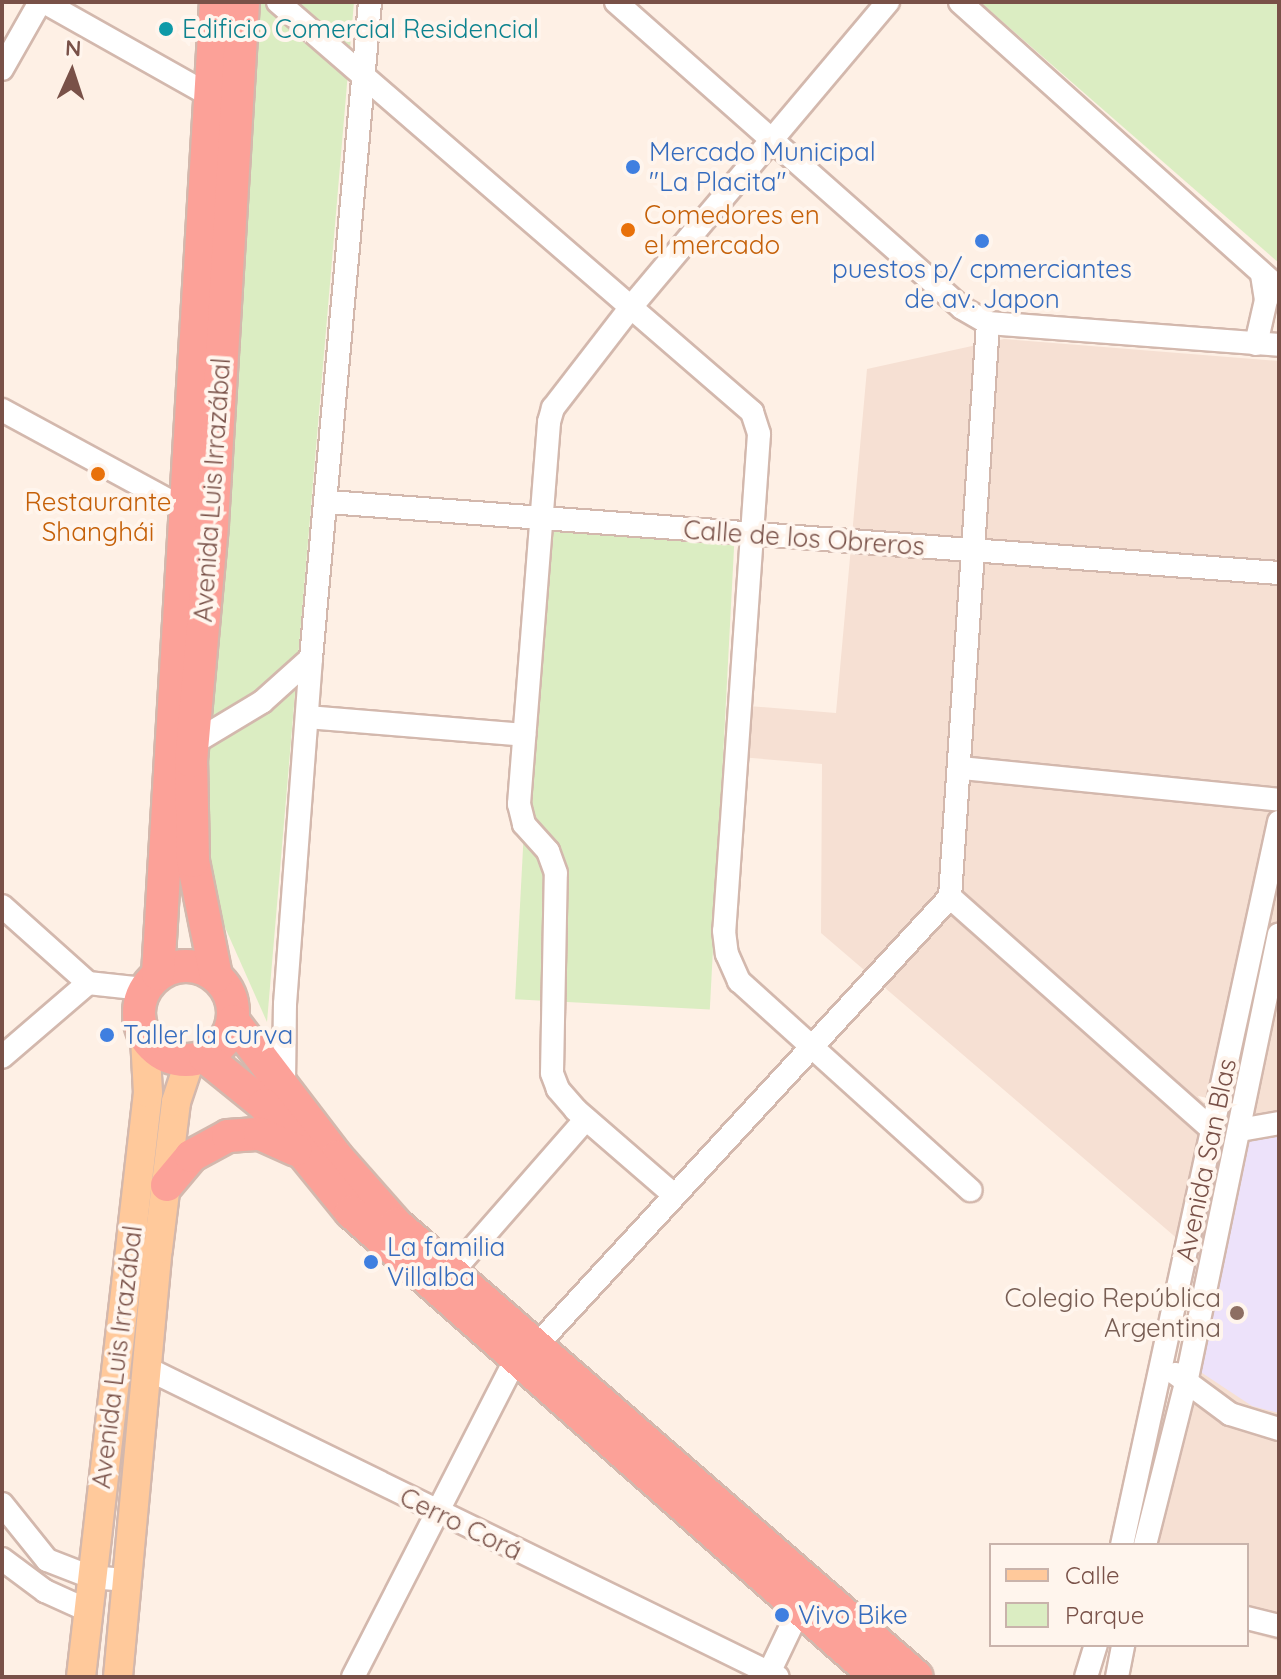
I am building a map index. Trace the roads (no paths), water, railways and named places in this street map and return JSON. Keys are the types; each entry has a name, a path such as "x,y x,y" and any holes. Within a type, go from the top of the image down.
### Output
{"highway":[{"name":"Avenida Luis Irrazábal","path":"145,1037 138,1013 151,982 216,2"},
{"name":"Avenida Luis Irrazábal","path":"197,1058 223,1042 233,1021 230,996 216,976 193,861 192,744 212,524 243,2"},
{"path":"151,982 187,965 216,976"},
{"path":"233,1021 366,1190 452,1272 525,1353 799,1610 877,1677"},
{"path":"145,1037 169,1057 197,1058 264,1105 351,1212 917,1677"},
{"path":"167,1185 191,1156 228,1136 279,1138 309,1159"}],"main road":[{"name":"Avenida Luis Irrazábal","path":"81,1677 148,1093 145,1037"},
{"name":"Avenida Luis Irrazábal","path":"120,1674 146,1368 176,1102 197,1058"}],"street":[{"path":"2,69 42,2 209,95"},
{"path":"278,2 362,80 752,412 759,434 724,931 739,981 970,1190"},
{"path":"284,1084 311,658 328,502 370,2"},
{"path":"616,2 962,308 988,323 1268,344 1266,300 1270,281 960,2"},
{"path":"674,1195 586,1119 558,1089 552,1073 556,873 548,851 524,824 519,804 541,517 553,408 631,307 775,142 888,2"},
{"path":"353,1677 525,1353 950,897 961,768 971,550 988,323"},
{"path":"2,410 212,524"},
{"name":"Calle de los Obreros","path":"328,502 1279,573"},
{"path":"192,744 262,702 311,658"},
{"path":"307,717 524,735"},
{"path":"961,768 1279,800"},
{"name":"Avenida San Blas","path":"1122,1543 1279,822"},
{"path":"950,897 1212,1130"},
{"path":"2,906 88,983"},
{"name":"Avenida San Blas","path":"1146,1543 1186,1383 1279,935"},
{"path":"2,1057 88,983 151,982"},
{"path":"452,1272 586,1119"},
{"path":"1240,1130 1279,1123"},
{"path":"1163,1361 1186,1383 1230,1414 1279,1429"},
{"name":"Cerro Corá","path":"146,1368 209,1394 437,1514 771,1676"},
{"path":"2,1504 47,1560 91,1577 127,1580"},
{"path":"2,1559 45,1591 87,1610"},
{"path":"771,1676 799,1610"},
{"path":"1249,1618 1279,1626"},
{"path":"1086,1677 1095,1647"},
{"path":"1117,1677 1123,1647"}],"place":[{"name":"Edificio Comercial Residencial","path":"166,29"},
{"name":"Mercado Municipal \"La Placita\"","path":"633,167"},
{"name":"Comedores en el mercado","path":"628,230"},
{"name":"puestos p/ cpmerciantes de av. Japon","path":"982,241"},
{"name":"Restaurante Shanghái","path":"98,474"},
{"name":"Taller la curva","path":"107,1035"},
{"name":"La familia Villalba","path":"371,1262"},
{"name":"Colegio República Argentina","path":"1237,1313"},
{"name":"Vivo Bike","path":"782,1615"}]}
